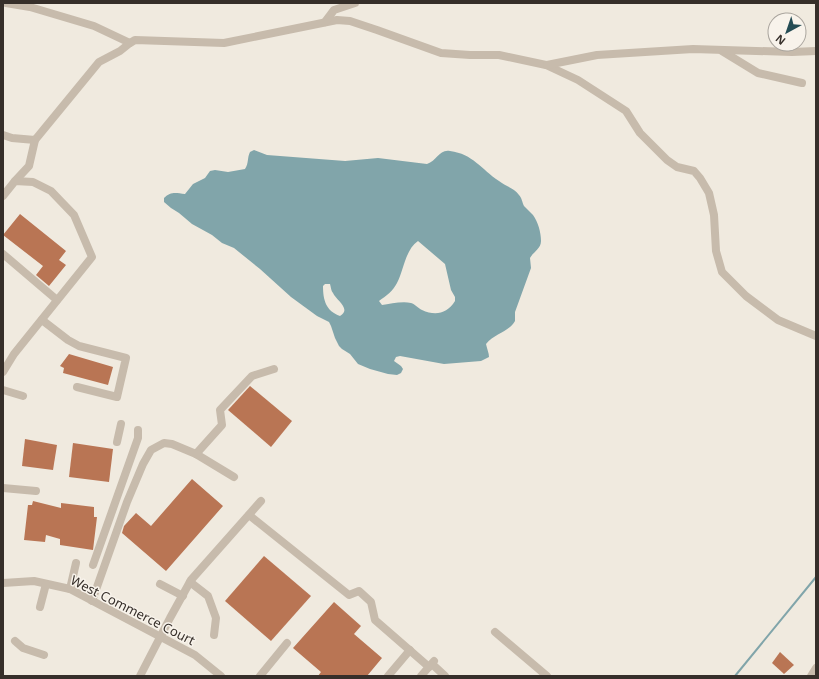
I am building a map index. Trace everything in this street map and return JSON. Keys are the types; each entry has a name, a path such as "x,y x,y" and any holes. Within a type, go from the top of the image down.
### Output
{"street":[{"path":"6,3 30,7 94,26 130,43"},
{"path":"325,22 334,10 355,3"},
{"path":"3,196 29,166 35,140 99,62 120,51 135,40 224,43 325,22 337,20 350,21 441,53 499,55 546,65 578,80 626,111 640,133 667,160 677,167 694,171 709,192 714,215 716,251 722,272 746,296 778,320 816,336"},
{"path":"546,65 596,55 693,50 816,51"},
{"path":"720,50 758,73 802,83"},
{"path":"3,135 12,138 35,140"},
{"path":"3,372 14,354 92,258 74,215 51,191 33,182 15,181"},
{"path":"3,254 57,300"},
{"path":"42,320 68,340 79,346 126,358 117,396 77,387"},
{"path":"196,454 222,426 220,410 252,376 274,368"},
{"path":"3,390 23,396"},
{"path":"117,442 121,424"},
{"path":"93,565 138,438 138,430"},
{"path":"92,601 127,502 148,454 157,446 164,443 172,444 196,454 234,477"},
{"path":"3,488 36,491"},
{"path":"140,676 190,582 261,501"},
{"path":"249,515 349,596 360,591 371,602 375,620 410,650 432,664 445,676"},
{"path":"70,589 76,563"},
{"name":"West Commerce Court","path":"3,583 34,581 70,589 195,656 221,676"},
{"path":"190,582 208,596 216,618 214,635"},
{"path":"40,608 46,584"},
{"path":"160,584 183,596"},
{"path":"495,632 547,676"},
{"path":"15,641 23,648 44,655"},
{"path":"260,676 287,643"},
{"path":"388,676 410,650"},
{"path":"421,676 432,664"},
{"path":"811,676 816,668"}],"water":[{"path":"254,150 267,155 345,161 378,158 427,164 441,153 450,151 465,155 501,183 515,191 521,197 524,206 533,215 539,227 541,244 530,258 531,268 515,312 515,321 509,328 493,337 486,344 489,357 481,361 444,364 400,356 396,357 394,361 403,369 401,373 397,375 370,369 358,364 350,354 339,346 329,322 317,316 291,297 234,248 222,243 212,235 192,224 164,202 164,198 169,194 185,194 193,184 205,178 210,171 215,170 228,172 245,169 250,152","holes":["418,241 445,264 455,301 448,309 440,313 427,312 414,304 407,302 382,305 379,301 395,286 407,255","325,284 330,284 332,292 344,307 343,313 340,316 331,311 326,304 323,291 323,286"]}],"building":[{"path":"20,214 66,251 59,260 66,265 49,286 36,275 43,266 3,235"},
{"path":"69,354 113,367 108,385 63,373 64,368 60,366"},
{"path":"250,386 292,421 271,447 228,410"},
{"path":"25,439 57,445 53,470 22,466"},
{"path":"73,443 113,449 109,482 69,477"},
{"path":"192,479 223,506 166,571 122,533 124,526 136,513 151,526"},
{"path":"33,501 61,508 61,503 94,507 94,517 97,517 93,550 60,545 60,539 46,535 45,542 24,540 28,505 32,505"},
{"path":"264,556 311,596 271,641 225,601"},
{"path":"334,602 361,626 354,634 382,658 367,676 318,676 321,672 293,648"},
{"path":"780,652 794,665 784,674 772,663"}],"waterway":[{"path":"735,676 816,577"}]}
